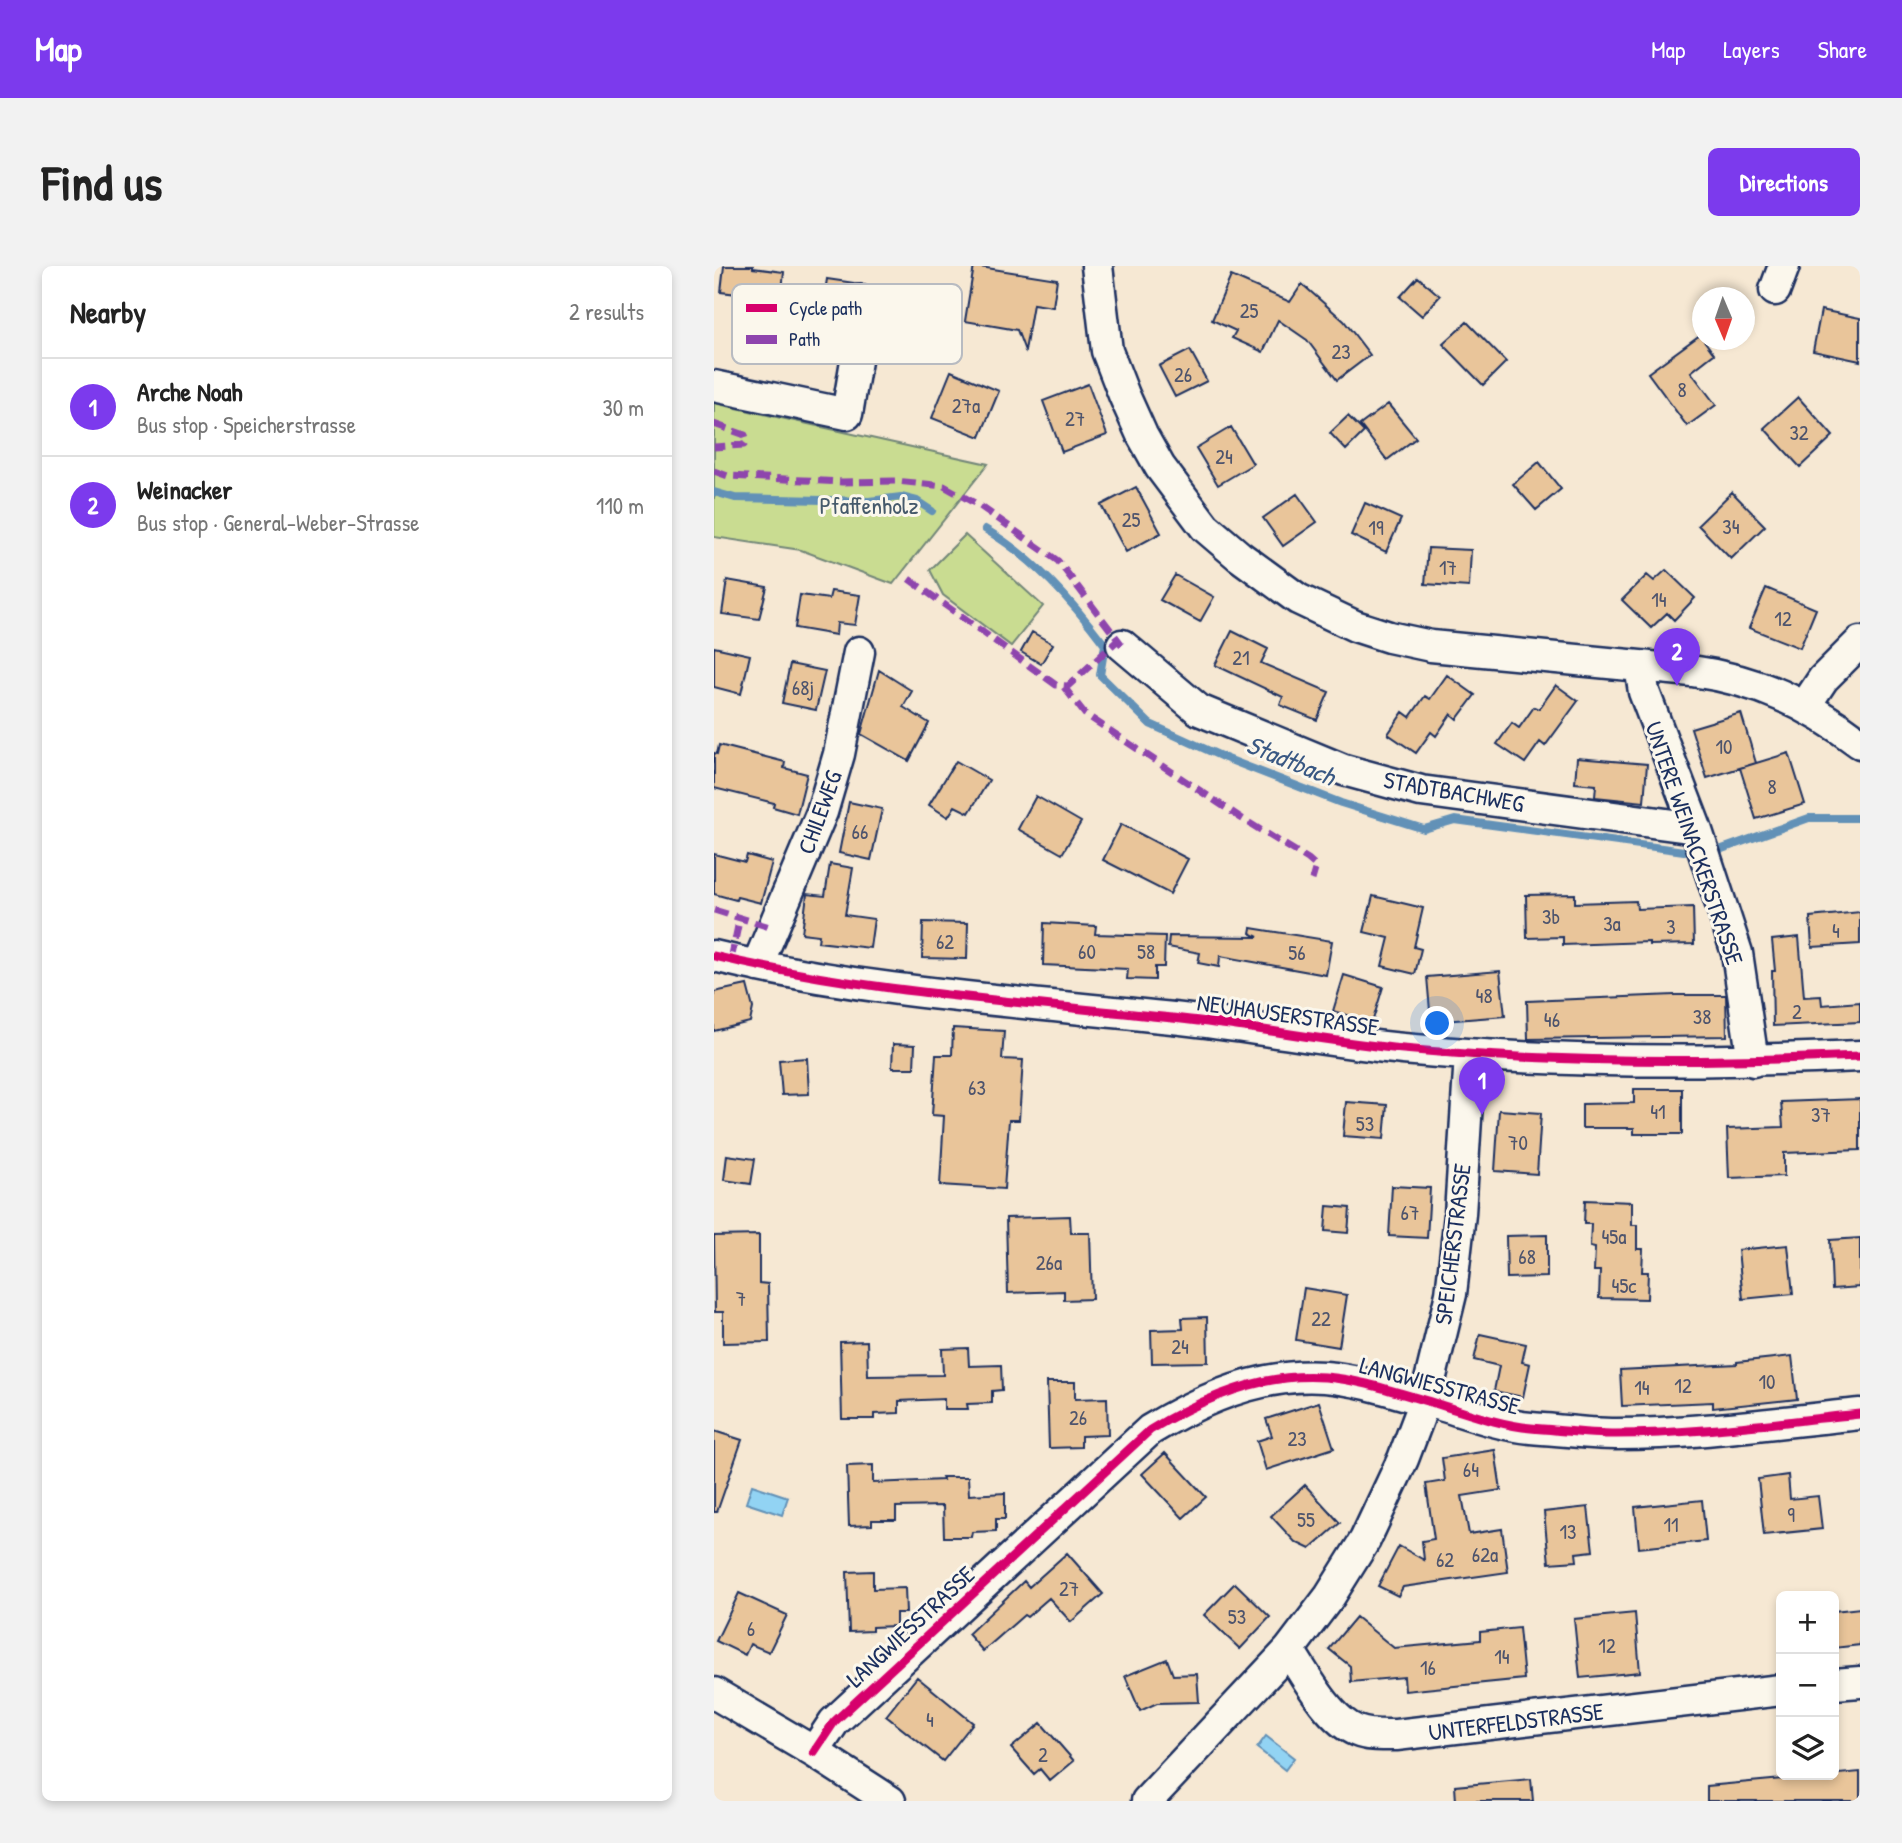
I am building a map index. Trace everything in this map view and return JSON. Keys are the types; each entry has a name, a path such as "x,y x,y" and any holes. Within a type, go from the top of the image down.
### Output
{"street":[{"path":"1097,266 1107,351 1142,435 1179,495 1205,527 1275,583 1323,611 1355,626 1389,637 1479,652 1692,671 1731,678 1762,687 1805,706 1860,743"},
{"path":"714,386 847,414 855,364"},
{"path":"1805,706 1822,679 1860,642"},
{"name":"STADTBACHWEG","path":"1122,645 1199,710 1344,770 1421,791 1696,828"},
{"name":"CHILEWEG","path":"757,966 822,812 839,754 859,652"},
{"name":"UNTERE WEINACKERSTRASSE","path":"1640,666 1644,692 1696,828 1737,954 1753,1061"},
{"name":"NEUHAUSERSTRASSE","path":"714,956 757,966 947,996 1192,1020 1354,1044 1470,1055 1605,1060 1753,1061 1860,1056"},
{"name":"SPEICHERSTRASSE","path":"1147,1801 1289,1650 1330,1596 1365,1540 1403,1459 1425,1401 1451,1294 1460,1214 1470,1055"},
{"name":"LANGWIESSTRASSE","path":"814,1752 834,1722 1150,1430 1179,1413 1224,1394 1291,1377 1324,1377 1354,1381 1515,1427 1615,1434 1737,1427 1860,1414"},
{"name":"UNTERFELDSTRASSE","path":"1289,1650 1334,1715 1357,1731 1373,1735 1396,1735 1776,1691"},
{"path":"1839,1684 1860,1682"},
{"path":"714,1693 890,1801"}],"green space":[{"name":"Pfaffenholz","path":"714,403 988,464 893,584 801,550 714,537"},
{"path":"965,535 1043,606 1011,646 943,595 930,570"}],"water":[{"path":"752,1485 788,1497 782,1515 746,1503"},
{"path":"1266,1736 1294,1758 1285,1770 1257,1748"}],"building":[{"path":"724,266 753,266 784,272 783,284 732,284 732,293 721,292"},
{"path":"974,266 1057,279 1053,307 1033,304 1025,351 1017,330 965,321"},
{"path":"1231,276 1290,302 1302,284 1344,321 1370,355 1337,380 1307,340 1278,320 1263,352 1232,338 1236,331 1212,320"},
{"path":"1418,277 1440,296 1422,316 1400,297"},
{"path":"827,279 861,284 826,284"},
{"path":"1821,310 1860,318 1860,361 1813,351"},
{"path":"1467,322 1506,362 1483,385 1443,344"},
{"path":"1692,341 1692,350 1711,350 1714,354 1691,372 1716,405 1687,426 1648,373"},
{"path":"1190,350 1207,381 1175,397 1159,366"},
{"path":"951,371 999,391 980,437 932,418"},
{"path":"1088,384 1107,435 1062,452 1043,401"},
{"path":"1798,397 1833,436 1800,467 1764,428"},
{"path":"1388,404 1416,438 1387,460 1360,425"},
{"path":"1348,416 1364,432 1346,450 1330,433"},
{"path":"1231,427 1253,464 1218,485 1196,448"},
{"path":"1539,462 1561,489 1536,510 1513,484"},
{"path":"1136,487 1161,533 1126,552 1101,505"},
{"path":"1732,492 1765,526 1731,559 1698,525"},
{"path":"1297,494 1317,522 1283,546 1263,518"},
{"path":"1365,503 1401,519 1386,552 1351,535"},
{"path":"1428,548 1471,550 1469,587 1425,584"},
{"path":"1666,570 1695,598 1674,620 1667,613 1651,628 1622,600 1647,575 1654,581"},
{"path":"1175,575 1214,597 1200,622 1160,600"},
{"path":"727,580 767,587 759,619 722,614"},
{"path":"1766,588 1816,609 1800,648 1749,628"},
{"path":"831,591 860,595 855,625 837,623 836,635 795,628 800,595 829,599"},
{"path":"1232,631 1268,649 1261,663 1329,692 1317,720 1280,705 1283,697 1215,665"},
{"path":"1032,632 1053,644 1041,664 1021,652"},
{"path":"714,647 750,655 741,694 714,687"},
{"path":"790,664 825,671 816,710 782,703"},
{"path":"879,670 912,691 903,707 929,723 909,761 861,734"},
{"path":"1447,675 1475,695 1457,719 1451,714 1436,736 1431,732 1416,753 1388,734 1403,712 1410,717 1425,696 1430,699"},
{"path":"1556,685 1578,701 1545,746 1540,742 1525,763 1497,744 1512,723 1519,728 1534,707 1539,709"},
{"path":"1741,713 1756,763 1707,778 1691,728"},
{"path":"719,745 785,762 784,768 807,774 797,814 773,807 774,803 714,788 714,753 717,754"},
{"path":"1789,753 1805,804 1756,819 1740,768"},
{"path":"1577,758 1647,764 1644,802 1595,797 1596,785 1575,783"},
{"path":"956,761 989,780 969,813 955,806 948,817 929,805"},
{"path":"1036,796 1081,822 1062,854 1018,829"},
{"path":"849,802 882,809 871,860 839,853"},
{"path":"1121,824 1188,859 1170,894 1103,860"},
{"path":"714,854 745,862 747,855 772,862 761,903 714,894"},
{"path":"830,864 853,868 845,915 874,919 870,948 818,942 819,935 802,933 807,894 825,896"},
{"path":"1575,894 1575,903 1636,901 1637,909 1693,907 1694,944 1649,945 1649,942 1563,945 1563,937 1527,938 1526,895"},
{"path":"1373,896 1423,908 1414,947 1421,949 1415,974 1382,966 1389,938 1364,932"},
{"path":"1860,912 1860,944 1812,947 1810,917"},
{"path":"923,922 968,923 967,959 922,958"},
{"path":"1044,923 1096,926 1095,934 1165,936 1164,967 1155,967 1155,980 1127,979 1128,969 1043,965"},
{"path":"1251,928 1332,941 1326,975 1220,956 1219,967 1198,963 1200,953 1168,947 1169,936 1258,937 1250,933"},
{"path":"1799,937 1804,997 1821,996 1822,1005 1860,1002 1860,1022 1773,1026 1772,971 1775,971 1772,940"},
{"path":"1500,971 1505,1016 1431,1022 1427,977"},
{"path":"1344,975 1383,987 1372,1023 1333,1011"},
{"path":"747,985 753,1008 750,1022 714,1031 714,992"},
{"path":"1726,995 1727,1036 1528,1039 1527,1001"},
{"path":"953,1028 1004,1031 1002,1059 1023,1060 1019,1120 1009,1120 1004,1189 940,1185 944,1116 932,1115 936,1055 952,1055"},
{"path":"893,1044 915,1045 914,1068 892,1068"},
{"path":"807,1058 809,1094 782,1095 779,1060"},
{"path":"1634,1089 1682,1089 1682,1134 1634,1134 1634,1128 1582,1128 1582,1104 1634,1103"},
{"path":"1860,1099 1860,1150 1784,1153 1784,1176 1729,1178 1727,1129 1783,1127 1781,1102"},
{"path":"1346,1102 1387,1105 1384,1139 1343,1136"},
{"path":"1499,1110 1541,1113 1537,1174 1495,1171"},
{"path":"727,1155 755,1159 751,1184 724,1180"},
{"path":"1392,1186 1430,1188 1427,1238 1389,1236"},
{"path":"1585,1200 1632,1202 1632,1225 1637,1225 1637,1249 1643,1249 1642,1272 1648,1272 1647,1299 1599,1298 1600,1271 1594,1271 1595,1248 1590,1247 1591,1224 1584,1224"},
{"path":"1327,1206 1350,1208 1348,1233 1325,1231"},
{"path":"1070,1216 1071,1233 1090,1233 1092,1299 1064,1300 1064,1291 1008,1293 1006,1218"},
{"path":"759,1235 759,1283 768,1284 769,1342 723,1343 723,1312 715,1312 714,1236"},
{"path":"1547,1235 1547,1277 1507,1278 1506,1236"},
{"path":"1860,1238 1860,1287 1832,1289 1830,1240"},
{"path":"1788,1245 1793,1294 1743,1299 1738,1250"},
{"path":"1304,1288 1347,1295 1339,1347 1296,1340"},
{"path":"1207,1317 1208,1362 1152,1363 1151,1330 1183,1329 1182,1318"},
{"path":"1480,1334 1526,1344 1522,1362 1530,1364 1523,1397 1494,1391 1499,1366 1474,1360"},
{"path":"867,1341 868,1376 943,1375 942,1349 968,1348 969,1366 1001,1365 1002,1390 992,1391 992,1403 967,1404 968,1409 944,1409 944,1399 899,1401 899,1413 874,1414 874,1419 842,1419 840,1342"},
{"path":"1792,1356 1797,1399 1713,1408 1713,1402 1622,1406 1620,1370 1737,1364"},
{"path":"1047,1382 1075,1382 1075,1399 1107,1398 1108,1435 1081,1436 1081,1447 1049,1448"},
{"path":"1319,1402 1334,1448 1266,1470 1257,1441 1272,1436 1266,1419"},
{"path":"714,1431 742,1440 717,1512 714,1512"},
{"path":"1495,1450 1501,1490 1462,1496 1469,1534 1502,1529 1508,1572 1403,1587 1398,1596 1378,1586 1399,1546 1424,1560 1422,1541 1434,1539 1426,1484 1445,1481 1442,1458"},
{"path":"1165,1453 1206,1497 1183,1518 1142,1474"},
{"path":"873,1465 873,1483 968,1477 969,1495 1005,1493 1005,1519 996,1519 996,1531 972,1532 971,1537 944,1537 943,1506 896,1507 896,1520 872,1520 872,1525 849,1526 847,1466"},
{"path":"1788,1475 1790,1499 1818,1496 1822,1529 1764,1535 1758,1479"},
{"path":"1305,1485 1340,1523 1310,1549 1295,1542 1271,1516"},
{"path":"1702,1500 1706,1541 1639,1548 1635,1507"},
{"path":"1588,1507 1593,1551 1576,1553 1577,1561 1549,1563 1544,1512"},
{"path":"1067,1553 1103,1594 1071,1622 1049,1598 1027,1617 1024,1615 983,1651 968,1634 1024,1581 1029,1587"},
{"path":"873,1571 873,1589 905,1588 906,1613 896,1613 896,1626 849,1632 847,1572"},
{"path":"1235,1583 1270,1617 1240,1649 1204,1615"},
{"path":"739,1593 787,1615 769,1652 750,1644 745,1655 716,1641"},
{"path":"1860,1608 1860,1645 1839,1647 1839,1610"},
{"path":"1635,1613 1640,1672 1580,1678 1574,1619"},
{"path":"1356,1617 1394,1648 1480,1640 1480,1632 1519,1628 1524,1679 1405,1691 1404,1677 1351,1682 1350,1666 1329,1649"},
{"path":"1167,1659 1173,1675 1197,1674 1199,1702 1157,1703 1140,1711 1125,1676"},
{"path":"917,1677 973,1723 943,1761 886,1716"},
{"path":"1041,1723 1074,1761 1050,1781 1040,1769 1034,1774 1011,1748"},
{"path":"1860,1772 1860,1801 1707,1801 1707,1786 1776,1780 1839,1780 1839,1774"},
{"path":"1531,1779 1533,1801 1456,1801 1455,1786"}],"waterway":[{"name":"Stadtbach","path":"714,492 735,498 869,501 901,497 917,501 932,511"},
{"name":"Stadtbach","path":"985,529 1036,567 1079,612 1105,645 1100,675 1150,724 1225,758 1341,803 1424,829 1455,820 1684,851"},
{"name":"Stadtbach","path":"1722,849 1809,818 1860,818"}],"marked path":[{"path":"714,424 745,435 747,441 744,445 714,447"},
{"path":"714,471 728,476 842,482 896,481 944,486 980,506 1058,561 1122,645"},
{"path":"909,579 1056,685 1068,686 1118,640"},
{"path":"1064,687 1085,714 1241,818 1308,859 1316,866 1312,880"},
{"path":"714,910 773,928"},
{"path":"731,960 740,916"}],"cycle path":[{"path":"714,956 832,980 892,988 1190,1020 1349,1043 1460,1054 1632,1060 1860,1056"},
{"path":"814,1752 834,1722 1150,1430 1190,1408 1234,1390 1279,1379 1325,1377 1380,1387 1506,1424 1605,1434 1708,1430 1860,1414"}],"place":[{"name":"Weinacker","path":"1677,686"},
{"name":"Arche Noah","path":"1482,1115"}]}
